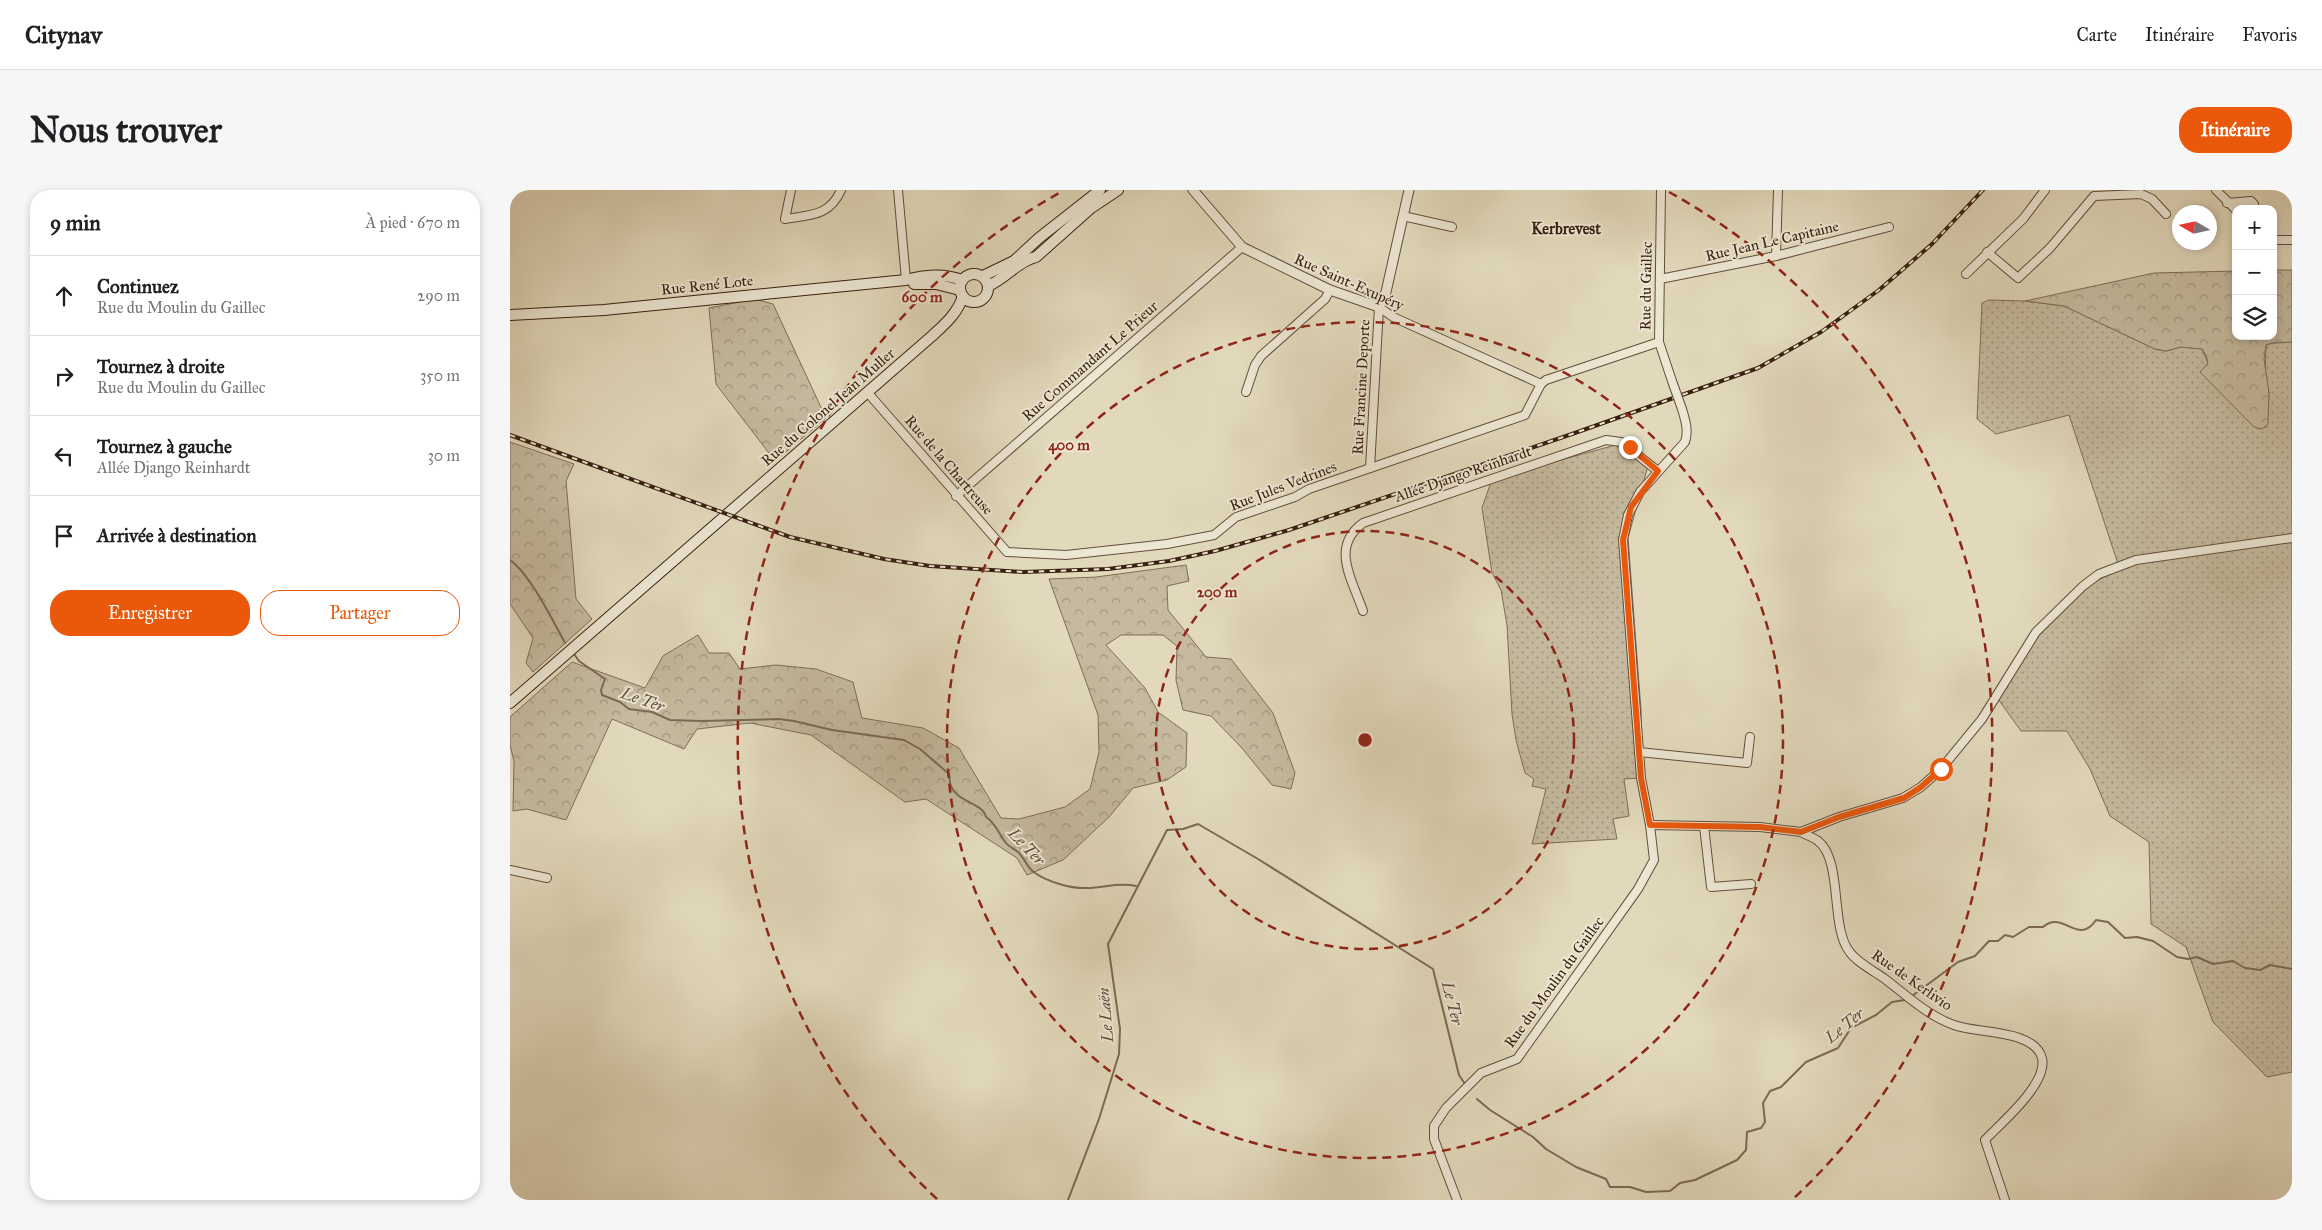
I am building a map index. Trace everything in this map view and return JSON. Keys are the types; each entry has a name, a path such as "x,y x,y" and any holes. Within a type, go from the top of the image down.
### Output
{"main road":[{"path":"983,276 988,286 984,298 974,302 961,289 972,274 983,276 1014,261 1039,238 1100,190"},
{"path":"988,286 1001,280 1027,259 1036,257 1091,208 1118,190"},
{"name":"Rue René Lote","path":"510,315 604,310 906,280 914,284 936,284 961,289"},
{"name":"Rue du Colonel Jean Muller","path":"949,320 961,303 961,289"},
{"name":"Rue du Colonel Jean Muller","path":"510,703 868,393 949,320 974,302"}],"street":[{"path":"791,190 785,219 815,214 826,210 836,203 841,190"},
{"path":"898,190 906,280"},
{"name":"Rue Saint-Exupéry","path":"1193,190 1242,247 1330,290 1379,307 1393,317 1541,384"},
{"path":"1379,307 1386,292 1409,190"},
{"name":"Rue du Gaillec","path":"1661,190 1659,342 1682,409"},
{"path":"1776,256 1778,190"},
{"path":"1966,274 2023,219 2045,190"},
{"path":"2216,190 2232,207"},
{"path":"1989,250 2018,278 2050,248 2094,196 2112,193 2141,194 2152,199 2166,214"},
{"path":"2227,203 2251,201 2254,205"},
{"path":"1403,216 1452,227"},
{"name":"Rue Jean Le Capitaine","path":"1660,279 1776,256 1890,227"},
{"path":"2277,240 2292,240"},
{"name":"Rue Commandant Le Prieur","path":"956,496 1242,247"},
{"path":"1246,392 1260,356 1325,299 1330,290"},
{"name":"Rue Francine Deporte","path":"1370,468 1379,307"},
{"path":"1541,384 1546,380 1659,342"},
{"name":"Rue Jules Vedrines","path":"1012,553 1066,555 1167,544 1214,535 1236,517 1295,497 1309,489 1525,415 1541,384"},
{"name":"Rue de la Chartreuse","path":"868,393 956,496 1006,551 1012,553"},
{"name":"Rue du Moulin du Gaillec","path":"1457,1200 1434,1139 1434,1126 1446,1108 1481,1073 1517,1059 1638,889 1654,860 1650,825 1641,778 1623,540 1631,507 1658,471 1682,447 1687,436 1686,420 1682,409"},
{"name":"Allée Django Reinhardt","path":"1363,611 1344,556 1350,535 1363,523 1606,440 1621,442 1658,471"},
{"path":"1650,825 1760,827 1801,832 1839,817 1904,798 1921,787 1941,769 1982,719 2036,632 2083,586 2099,574 2136,560 2292,538"},
{"path":"1639,752 1746,763 1750,737"},
{"path":"1704,826 1711,887 1750,884"},
{"name":"Rue de Kerlivio","path":"1801,832 1818,841 1827,851 1838,898 1840,934 1849,952 1933,1015 1955,1026 2016,1037 2036,1047 2042,1060 2040,1073 2033,1090 1985,1140 2005,1200"},
{"path":"510,870 548,878"}],"green space":[{"path":"2277,270 2292,270 2292,342 2266,345 2264,359 2269,393 2268,424 2262,429 2254,427 2200,372 2208,363 2202,349 2181,347 2166,351 2155,349 2064,306 2025,301 2154,273 2232,271 2232,340 2277,340"},
{"path":"755,299 773,304 826,418 775,461 716,384 709,308"},
{"path":"1989,300 2025,301 2064,306 2155,349 2166,351 2181,347 2202,349 2208,363 2201,372 2258,429 2266,427 2269,393 2265,374 2266,345 2292,342 2292,1072 2267,1077 2213,1022 2186,947 2151,924 2149,842 2110,816 2090,769 2067,731 2021,731 1998,699 2028,648 2047,624 2086,588 2120,570 2069,415 1996,434 1977,419 1982,303"},
{"path":"510,442 574,464 566,481 576,599 592,619 533,672 526,663 533,638 510,604"},
{"path":"1619,444 1648,466 1628,538 1641,710 1641,778 1624,779 1629,816 1613,819 1617,839 1532,844 1546,789 1532,786 1534,779 1525,773 1516,740 1512,714 1507,625 1501,590 1492,573 1482,508 1492,479"},
{"path":"1186,565 1189,581 1167,586 1168,610 1206,657 1231,659 1273,713 1295,773 1291,789 1272,785 1241,747 1211,716 1183,710 1176,680 1177,646 1163,635 1121,635 1106,645 1145,688 1158,712 1187,733 1186,767 1167,780 1133,788 1109,817 1063,860 1027,875 1017,858 926,799 905,802 811,735 750,723 697,729 684,749 612,719 566,820 527,809 513,811 514,761 510,745 510,717 572,662 645,688 663,656 698,635 709,653 729,653 740,669 776,665 816,669 853,682 862,718 923,728 959,748 1001,818 1019,819 1065,807 1090,789 1099,752 1098,715 1049,579 1096,577"}],"waterway":[{"name":"Le Ter","path":"510,560 518,567 533,587 565,643"},
{"name":"Le Ter","path":"574,654 579,661 605,679 601,690 602,695 620,702 629,709 652,712 670,720 779,719 832,730 904,740 920,749 949,774 950,784 954,791 984,812 1006,843 1019,853 1035,873 1053,882 1081,888 1117,885 1136,886"},
{"name":"Le Ter","path":"1068,1200 1099,1119 1119,1054 1120,1029 1108,944 1167,830 1183,829 1198,824 1258,859 1433,969 1459,1075 1465,1084"},
{"name":"Le Ter","path":"1912,996 1958,962 1975,956 1989,941 1998,941 2005,935 2013,937 2029,927 2043,927 2057,922 2083,930 2096,920 2108,922 2125,938 2137,937 2153,941 2177,957 2188,959 2197,957 2213,964 2233,961 2245,968 2260,970 2270,965 2292,969"},
{"name":"Le Ter","path":"1477,1099 1490,1110 1533,1137 1546,1149 1576,1167 1606,1179 1610,1187 1630,1187 1646,1192 1670,1191 1680,1183 1695,1180 1737,1160 1746,1150 1747,1132 1761,1128 1765,1122 1763,1103 1770,1091 1781,1087 1806,1062 1838,1048 1851,1028 1876,1015 1892,1002 1905,1000"}],"railway":[{"path":"510,435 790,537 884,559 930,566 1023,572 1108,569 1169,561 1215,551 1289,530 1572,434 1758,368 1821,332 1879,290 1932,244 1983,190"}],"district":[{"name":"Kerbrevest","path":"1566,228"}],"route":[{"path":"1630,447 1658,471 1640,492 1631,507 1623,540 1641,778 1650,825 1760,827 1801,832 1839,817 1904,798 1921,787 1941,769"}],"water label":[{"name":"Le Laën","path":"1105,1015"}]}
